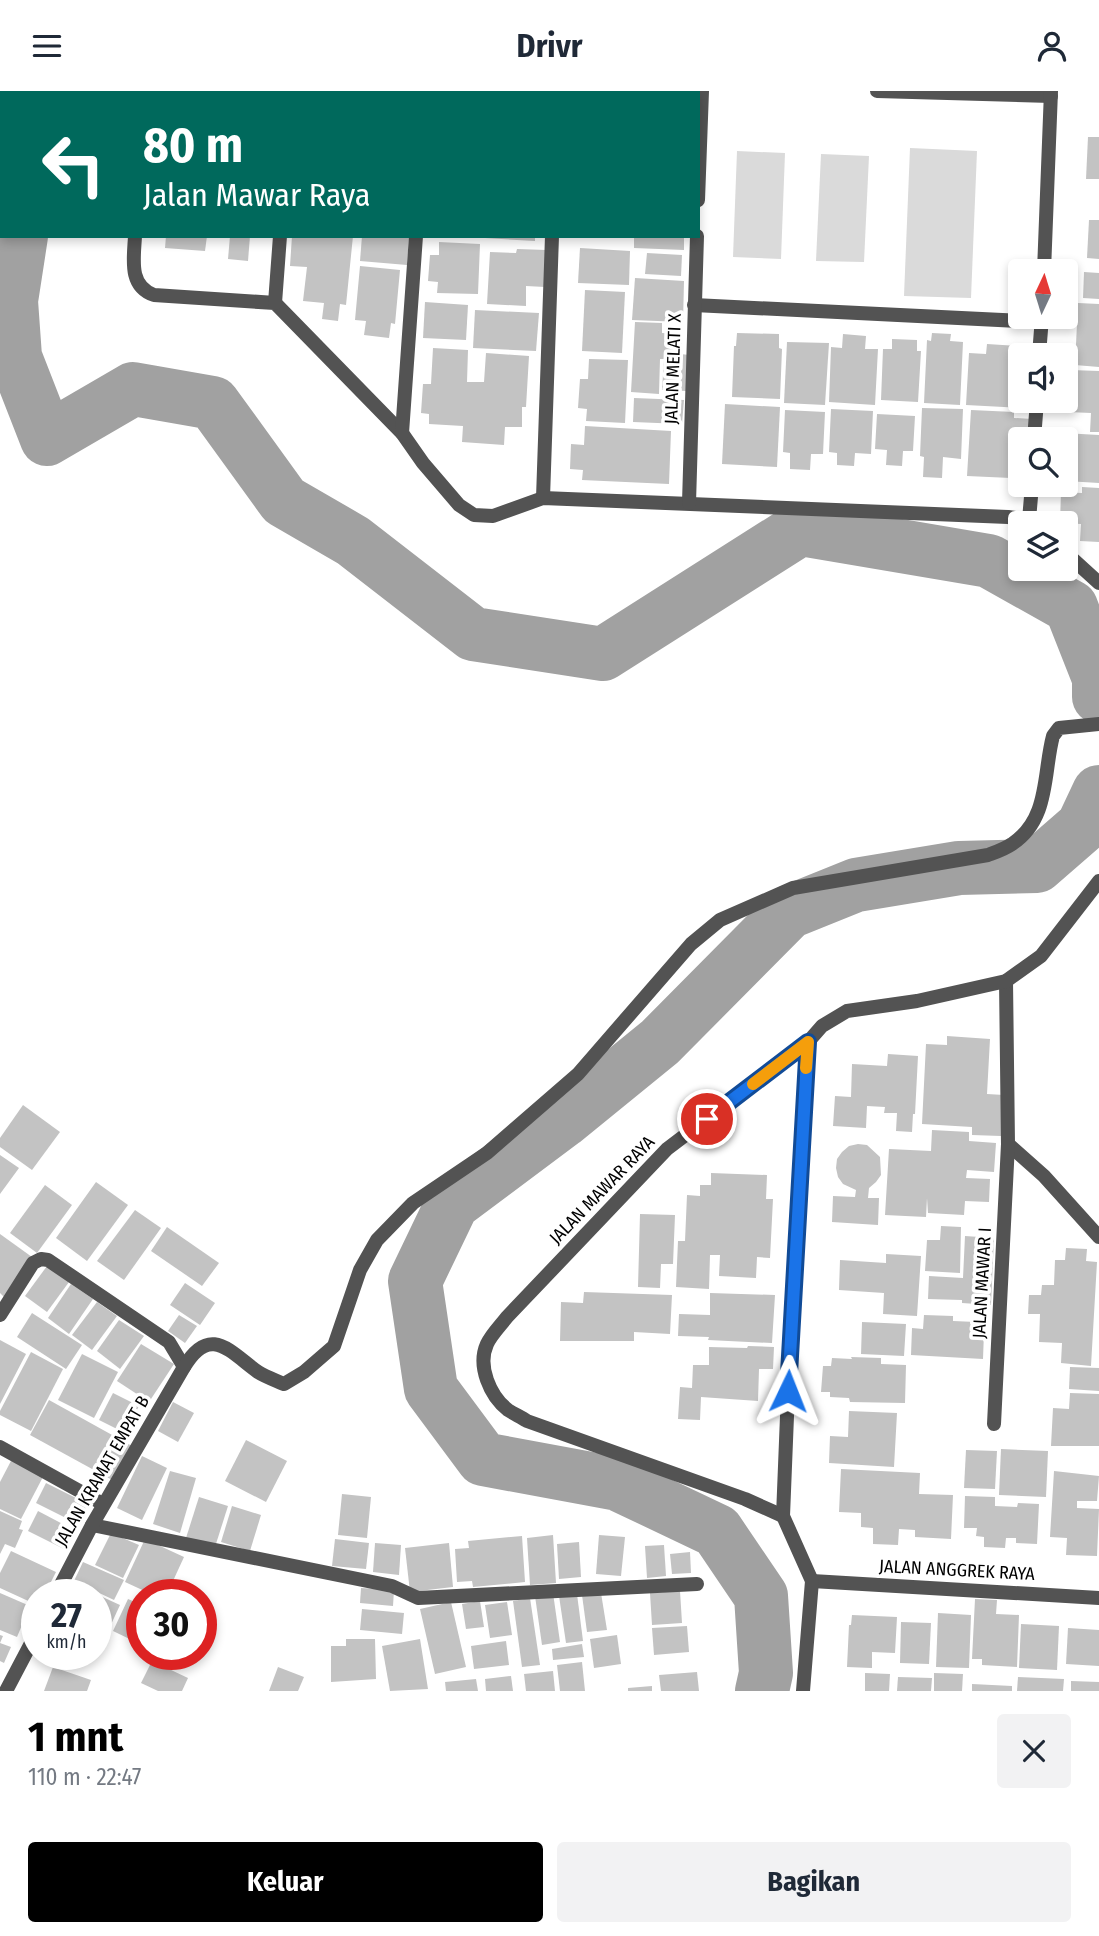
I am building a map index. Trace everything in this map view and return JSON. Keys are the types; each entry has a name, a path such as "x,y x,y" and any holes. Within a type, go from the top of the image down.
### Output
{"street":[{"path":"700,146 702,91"},
{"path":"877,91 1051,94 1044,259"},
{"path":"135,238 133,267 136,281 144,292 153,295 275,303 402,433 458,505 474,515 493,516 543,498 1008,517"},
{"path":"275,303 280,238"},
{"path":"402,433 416,238"},
{"path":"543,498 552,238"},
{"name":"JALAN MELATI X","path":"689,503 697,238"},
{"path":"694,305 1008,319"},
{"path":"1078,564 1099,583"},
{"name":"JALAN KRAMAT EMPAT B","path":"64,1579 103,1504 190,1357 205,1344 221,1343 262,1374 284,1384 304,1372 334,1346 359,1270 377,1240 413,1203 487,1153 578,1074 691,944 720,921 793,888 988,855 1012,845 1025,834 1037,816 1044,796 1051,745 1059,728 1099,724"},
{"name":"JALAN MAWAR RAYA","path":"783,1516 745,1499 527,1421 506,1409 489,1386 484,1367 484,1353 488,1341 507,1317 667,1149 808,1042 822,1026 846,1011 917,1001 1006,981 1041,956 1099,881"},
{"name":"JALAN MAWAR I","path":"994,1424 1008,1144 1006,981"},
{"path":"803,1691 812,1581 783,1516 791,1315 808,1042"},
{"path":"1008,1144 1044,1176 1099,1237"},
{"path":"0,1315 33,1263 48,1259 169,1342 184,1367"},
{"path":"0,1447 103,1504"},
{"path":"92,1525 392,1586 418,1598 697,1584"},
{"name":"JALAN ANGGREK RAYA","path":"812,1581 1099,1598"},
{"path":"6,1691 21,1662"}],"shaded area":[{"path":"910,148 977,151 971,298 904,296"},
{"path":"737,151 785,153 781,259 733,257"},
{"path":"821,154 869,156 864,262 816,261"}],"building":[{"path":"1088,137 1099,137 1099,179 1086,179"},
{"path":"1089,220 1099,220 1099,259 1087,258"},
{"path":"166,238 207,238 205,251 165,248"},
{"path":"230,238 250,238 248,261 228,259"},
{"path":"292,238 353,238 346,305 340,304 338,321 322,319 324,303 303,301 307,267 290,266"},
{"path":"362,238 409,238 407,265 360,261"},
{"path":"485,238 535,238 535,241"},
{"path":"634,238 684,238 684,250 634,248"},
{"path":"439,242 480,244 478,294 437,293 438,282 428,281 430,255 439,255"},
{"path":"580,248 630,251 629,285 578,283"},
{"path":"517,249 547,250 545,287 526,286 526,306 487,304 490,252 516,253"},
{"path":"647,253 682,255 681,276 645,274"},
{"path":"360,266 400,270 395,324 391,323 389,338 364,335 366,321 355,320"},
{"path":"1084,272 1099,273 1099,299 1083,298"},
{"path":"635,278 684,281 683,322 632,320"},
{"path":"585,290 625,292 622,353 582,351"},
{"path":"425,302 468,305 466,340 423,338"},
{"path":"1078,303 1099,304 1099,367 1078,365"},
{"path":"475,310 539,313 536,351 473,348"},
{"path":"635,322 662,323 662,333 682,334 681,354 689,355 687,391 662,390 664,359 660,359 659,394 631,392"},
{"path":"737,333 779,334 779,348 782,349 780,399 732,397"},
{"path":"932,333 951,334 950,341 963,342 960,405 924,403 927,340 931,341"},
{"path":"843,334 866,336 865,349 878,349 875,405 829,402 831,347 842,348"},
{"path":"892,339 917,340 917,351 921,351 918,402 881,400 883,349 892,349"},
{"path":"787,342 829,343 825,405 784,403"},
{"path":"987,344 1008,345 1008,407 966,405 969,353 986,354"},
{"path":"433,348 468,350 467,382 484,382 486,353 529,356 522,427 505,427 504,445 462,442 463,426 429,424 429,414 421,413 423,384 431,384"},
{"path":"589,359 628,360 625,423 586,421 587,409 578,408 580,379 588,379"},
{"path":"1078,370 1099,371 1099,432 1090,432 1091,413 1078,412"},
{"path":"634,398 684,400 682,424 633,422"},
{"path":"725,404 780,407 777,467 722,464"},
{"path":"922,408 963,409 961,459 943,457 942,478 923,477 924,457 920,456"},
{"path":"831,409 873,411 871,454 855,453 854,466 837,465 837,453 829,452"},
{"path":"785,410 825,412 823,454 811,454 810,470 790,469 790,453 783,452"},
{"path":"971,410 1008,412 1014,413 1014,418 1033,419 1033,427 1008,427 1008,478 967,476"},
{"path":"877,414 915,416 913,451 903,451 902,466 886,465 887,450 875,449"},
{"path":"585,426 671,431 669,484 582,480 583,470 570,469 571,444 584,445"},
{"path":"1078,434 1099,435 1099,483 1078,482"},
{"path":"1082,487 1099,488 1099,542 1080,541 1081,524 1078,524 1078,511 1060,511 1061,497 1078,497 1078,493 1082,493"},
{"path":"947,1036 990,1039 987,1094 1004,1095 1001,1136 972,1135 972,1127 922,1124 926,1044 947,1045"},
{"path":"888,1054 918,1056 912,1132 896,1131 897,1113 884,1113 885,1107 867,1106 866,1128 833,1126 835,1096 851,1097 852,1064 887,1066"},
{"path":"23,1105 60,1132 32,1170 0,1147 0,1138"},
{"path":"932,1130 969,1132 969,1141 996,1143 994,1172 967,1170 966,1178 990,1179 989,1202 965,1201 964,1215 928,1213 927,1198 926,1217 885,1215 889,1149 931,1151"},
{"path":"867,1145 880,1157 881,1175 869,1188 868,1198 879,1198 878,1225 832,1222 833,1196 855,1197 856,1190 843,1184 838,1177 837,1159 849,1146"},
{"path":"0,1155 19,1168 0,1194"},
{"path":"711,1173 767,1175 766,1199 773,1199 770,1258 757,1257 756,1278 719,1276 720,1255 710,1255 709,1289 676,1287 678,1241 685,1241 687,1195 700,1196 700,1185 711,1185"},
{"path":"96,1182 128,1205 87,1261 56,1238"},
{"path":"45,1185 72,1205 37,1253 10,1233"},
{"path":"135,1210 161,1228 124,1280 97,1261"},
{"path":"640,1214 675,1215 673,1264 661,1264 660,1288 638,1287"},
{"path":"941,1226 961,1227 960,1273 925,1271 927,1240 940,1240"},
{"path":"167,1227 219,1263 202,1286 151,1251"},
{"path":"0,1234 32,1257 4,1297 0,1293"},
{"path":"965,1236 994,1238 991,1305 962,1303 962,1300 928,1299 929,1276 963,1278"},
{"path":"1066,1248 1087,1249 1086,1261 1097,1262 1091,1366 1061,1363 1062,1343 1039,1342 1040,1314 1028,1314 1029,1295 1041,1295 1042,1285 1054,1285 1055,1260 1065,1260"},
{"path":"886,1254 921,1256 917,1316 883,1314 884,1293 839,1290 840,1260 886,1263"},
{"path":"47,1266 69,1282 47,1312 25,1296"},
{"path":"185,1283 215,1303 200,1325 170,1305"},
{"path":"71,1284 93,1299 69,1334 48,1318"},
{"path":"584,1292 672,1295 670,1334 634,1332 634,1341 560,1341 561,1302 583,1303"},
{"path":"710,1293 775,1295 772,1343 678,1336 679,1314 710,1315"},
{"path":"97,1302 117,1316 92,1350 72,1335"},
{"path":"32,1313 82,1345 66,1369 17,1337"},
{"path":"179,1315 197,1326 185,1343 168,1331"},
{"path":"924,1315 953,1316 953,1321 976,1322 976,1331 984,1332 983,1359 911,1355 912,1328 923,1329"},
{"path":"119,1320 144,1336 120,1369 97,1351"},
{"path":"862,1322 906,1324 904,1356 861,1354"},
{"path":"0,1340 26,1354 0,1404"},
{"path":"141,1344 174,1364 149,1402 117,1381"},
{"path":"709,1347 774,1347 773,1369 759,1369 758,1401 701,1397 700,1420 678,1419 680,1387 692,1388 693,1365 709,1365"},
{"path":"31,1352 63,1369 31,1431 0,1415 0,1411"},
{"path":"82,1354 118,1372 94,1418 58,1400"},
{"path":"851,1357 881,1358 881,1364 906,1365 905,1403 850,1402 849,1398 830,1397 830,1392 821,1392 823,1366 831,1366 832,1358 852,1359"},
{"path":"1070,1367 1099,1368 1099,1391 1069,1389"},
{"path":"113,1393 139,1406 125,1433 99,1420"},
{"path":"1070,1393 1099,1394 1099,1446 1051,1446 1053,1408 1069,1409"},
{"path":"49,1400 132,1446 114,1481 30,1435"},
{"path":"173,1402 194,1413 178,1442 158,1431"},
{"path":"849,1411 897,1413 894,1467 829,1463 830,1436 848,1437"},
{"path":"246,1440 287,1461 266,1502 225,1481"},
{"path":"1001,1449 1048,1451 1046,1497 999,1495"},
{"path":"966,1450 997,1451 995,1489 964,1488"},
{"path":"142,1456 167,1468 142,1520 117,1508"},
{"path":"12,1459 44,1475 21,1519 0,1509 0,1482"},
{"path":"841,1469 920,1473 919,1494 953,1495 951,1539 915,1537 915,1530 899,1529 898,1545 873,1544 873,1528 861,1527 861,1513 839,1512"},
{"path":"170,1471 196,1478 180,1533 153,1524"},
{"path":"1054,1471 1099,1476 1097,1501 1077,1501 1077,1508 1099,1509 1097,1556 1066,1555 1067,1538 1050,1537"},
{"path":"46,1483 88,1504 78,1524 36,1503"},
{"path":"342,1494 371,1497 367,1538 338,1535"},
{"path":"965,1496 995,1497 995,1506 1039,1504 1037,1544 1016,1543 1016,1538 1006,1538 1005,1548 984,1547 984,1537 976,1536 977,1528 964,1528"},
{"path":"199,1497 228,1506 215,1547 186,1538"},
{"path":"232,1506 261,1515 250,1551 221,1542"},
{"path":"0,1511 22,1521 19,1529 23,1530 15,1548 5,1544 0,1554"},
{"path":"38,1511 76,1531 66,1550 28,1531"},
{"path":"111,1533 139,1545 123,1578 95,1565"},
{"path":"553,1535 556,1583 530,1585 527,1538"},
{"path":"599,1535 625,1537 621,1576 596,1574"},
{"path":"522,1536 525,1582 473,1587 472,1581 457,1582 455,1549 469,1548 468,1541"},
{"path":"145,1539 184,1557 174,1579 126,1579"},
{"path":"335,1539 369,1543 366,1569 332,1566"},
{"path":"579,1542 581,1577 559,1579 557,1544"},
{"path":"375,1543 401,1545 399,1575 373,1572"},
{"path":"449,1543 453,1587 410,1592 405,1548"},
{"path":"664,1545 666,1576 647,1578 645,1546"},
{"path":"11,1551 56,1572 52,1579 21,1579 21,1598 0,1588 0,1573"},
{"path":"690,1552 691,1573 672,1574 670,1554"},
{"path":"83,1562 124,1580 114,1600 112,1579 75,1579"},
{"path":"361,1588 394,1590 393,1606 360,1603"},
{"path":"680,1591 682,1623 652,1625 650,1593"},
{"path":"0,1593 21,1602 21,1627 17,1637 0,1630"},
{"path":"553,1593 560,1642 542,1645 535,1596"},
{"path":"601,1593 607,1630 587,1632 582,1595"},
{"path":"577,1594 583,1641 566,1643 559,1596"},
{"path":"530,1598 540,1665 522,1667 513,1601"},
{"path":"975,1599 997,1600 996,1614 1019,1615 1017,1667 982,1665 982,1659 972,1659"},
{"path":"112,1601 120,1605 112,1622"},
{"path":"480,1601 484,1627 466,1629 462,1604"},
{"path":"451,1602 466,1667 435,1674 420,1609"},
{"path":"507,1602 512,1635 490,1638 485,1605"},
{"path":"126,1603 126,1637 113,1631"},
{"path":"362,1609 404,1613 402,1634 360,1630"},
{"path":"938,1613 971,1615 969,1668 936,1667"},
{"path":"852,1615 897,1617 895,1653 872,1652 872,1668 847,1667"},
{"path":"901,1622 931,1623 929,1664 900,1663"},
{"path":"1021,1624 1059,1626 1057,1670 1019,1668"},
{"path":"687,1626 689,1652 654,1655 652,1628"},
{"path":"1068,1628 1099,1630 1099,1666 1066,1664"},
{"path":"617,1635 621,1664 594,1668 590,1639"},
{"path":"346,1639 375,1639 376,1679 331,1682 331,1646 346,1646"},
{"path":"420,1639 428,1689 390,1691 382,1646"},
{"path":"506,1641 509,1665 474,1669 471,1646"},
{"path":"0,1643 11,1647 4,1663 0,1661"},
{"path":"582,1644 584,1657 553,1660 552,1649"},
{"path":"582,1662 585,1691 560,1691 557,1665"},
{"path":"278,1667 304,1677 298,1691 269,1691"},
{"path":"52,1670 62,1670 91,1680 87,1691 44,1691"},
{"path":"148,1670 171,1670 188,1678 182,1691 158,1691 141,1683"},
{"path":"553,1671 555,1691 526,1691 524,1674"},
{"path":"697,1672 699,1691 661,1691 659,1675"},
{"path":"865,1673 890,1674 889,1691 865,1691"},
{"path":"934,1673 963,1674 962,1691 934,1691"},
{"path":"511,1676 513,1691 486,1691 485,1679"},
{"path":"898,1677 932,1678 931,1691 897,1691"},
{"path":"1018,1677 1064,1679 1063,1691 1017,1691"},
{"path":"476,1679 478,1691 446,1691 445,1682"},
{"path":"1071,1681 1099,1682 1099,1691 1071,1691"},
{"path":"972,1684 1012,1686 1012,1691 972,1691"},
{"path":"652,1686 652,1691 628,1691 628,1688"}],"waterway":[{"path":"21,238 11,301 15,357 47,439 133,389 213,403 284,501 353,541 473,634 603,654 800,529 989,561 1071,607 1099,678 1099,697"},
{"path":"762,1691 766,1673 761,1596 717,1531 618,1484 483,1459 431,1389 415,1281 452,1204 563,1121 660,1042 789,912 856,885 959,868 1037,866 1083,826 1099,792"}],"slow traffic":[{"path":"753,1084 808,1042 806,1068"}],"route":[{"path":"707,1119 808,1042 788,1391"}]}
